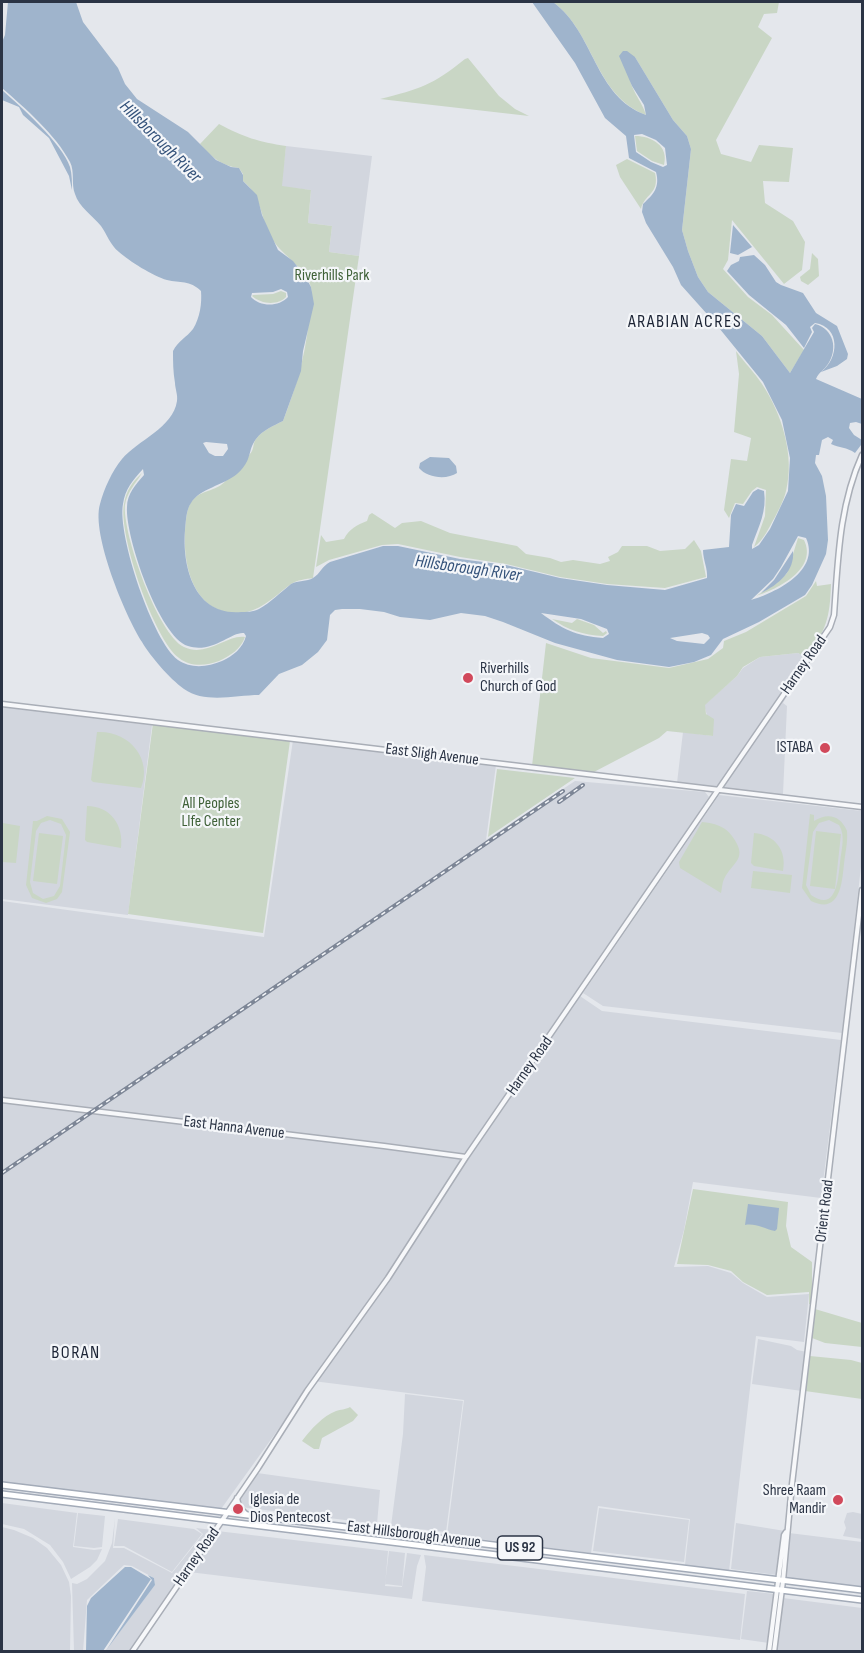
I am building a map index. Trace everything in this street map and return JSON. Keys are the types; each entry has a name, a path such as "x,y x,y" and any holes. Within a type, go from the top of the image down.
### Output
{"main road":[{"name":"East Hillsborough Avenue","path":"2,1485 862,1590"},
{"name":"US 92","path":"2,1494 222,1521"},
{"name":"East Hillsborough Avenue","path":"222,1521 779,1589"},
{"path":"587,1566 588,1556"},
{"path":"654,1574 656,1565"},
{"name":"US 92","path":"779,1589 862,1598"}],"street":[{"name":"Harney Road","path":"132,1652 307,1391 388,1278 466,1158 830,627 834,615 841,521 848,492 862,455"},
{"name":"East Sligh Avenue","path":"2,704 862,807"},
{"name":"Orient Road","path":"771,1652 862,890"},
{"name":"East Hanna Avenue","path":"2,1100 466,1158"},
{"path":"237,1498 239,1507 247,1515"}],"shaded area":[{"path":"286,146 372,156 359,256 329,252 332,226 308,223 311,190 281,187"},
{"path":"798,653 807,658 717,788 677,783 683,732 713,736 704,705 743,668 760,657"},
{"path":"800,674 783,703 787,706 783,794 789,797 721,789"},
{"path":"2,707 152,725 128,915 2,899"},
{"path":"293,740 496,765 486,840 575,781 705,792 709,797 577,994 602,1011 841,1040 821,1198 693,1182 674,1267 708,1266 731,1273 767,1297 809,1294 804,1342 756,1336 729,1571 685,1565 690,1519 598,1506 591,1553 447,1535 464,1400 313,1381 221,1509 2,1482 2,901 264,937"},
{"path":"719,795 862,811 862,858 842,1033 603,1006 583,993"},
{"path":"758,1339 807,1352 802,1391 752,1384"},
{"path":"405,1394 463,1401 446,1532 391,1526 403,1434"},
{"path":"257,1473 380,1490 377,1524 241,1507 239,1499"},
{"path":"2,1503 77,1513 73,1547 102,1549 97,1560 71,1579 63,1562 50,1545 24,1529 2,1524"},
{"path":"599,1508 689,1520 684,1562 593,1551"},
{"path":"78,1513 105,1516 102,1547 74,1546"},
{"path":"847,1513 862,1514 862,1539 843,1536"},
{"path":"115,1518 113,1548 124,1548 172,1573 203,1534 196,1528 213,1530 130,1651 105,1651 155,1585 154,1578 132,1566 124,1565 87,1600 83,1651 74,1651 72,1583 77,1584 87,1579 105,1561 112,1543"},
{"path":"118,1519 194,1529 202,1534 172,1572 124,1546 114,1546"},
{"path":"736,1523 785,1531 782,1535 777,1575 731,1569"},
{"path":"2,1527 33,1538 47,1548 61,1565 69,1582 71,1596 70,1651 2,1651"},
{"path":"217,1531 388,1551 385,1586 402,1587 407,1553 421,1555 412,1599 189,1572"},
{"path":"789,1533 862,1542 862,1588 786,1577"},
{"path":"389,1551 405,1553 402,1586 385,1584"},
{"path":"424,1555 745,1594 740,1640 422,1601 426,1567"},
{"path":"747,1591 775,1594 769,1643 741,1639"},
{"path":"783,1598 862,1608 862,1651 775,1652"}],"green space":[{"path":"553,2 779,2 777,13 764,14 758,27 772,38 716,140 721,154 751,162 759,145 793,148 789,182 763,181 765,203 793,221 805,242 802,270 784,284 732,220 728,260 723,269 748,297 772,315 804,350 790,373 762,336 708,292 698,277 682,230 691,149 687,136 673,120 635,57 630,70 630,79 646,115 629,106 615,93 578,30"},
{"path":"468,58 499,96 515,109 529,116 380,99 425,85"},
{"name":"Riverhills Park","path":"219,124 251,138 286,146 282,186 311,190 308,223 332,226 329,252 359,256 313,578 293,583 264,604 241,613 218,610 199,594 188,570 185,543 187,513 196,497 228,479 252,451 255,440 259,436 268,428 283,421 305,350 311,289 309,280 271,237 254,193 243,181 243,174 239,168 217,160 200,144"},
{"path":"635,136 653,140 662,147 664,165 652,161 637,151"},
{"path":"627,159 655,173 654,190 641,209 620,177 616,165"},
{"path":"812,253 818,259 819,276 808,285 801,281 800,277 810,269"},
{"path":"281,291 286,293 286,297 274,303 264,302 252,296 273,294"},
{"path":"736,351 769,396 781,422 788,450 788,478 784,498 766,533 754,547 765,516 766,490 757,487 743,504 735,503 729,518 724,510 731,459 747,461 751,438 734,432 739,374"},
{"path":"142,473 126,500 126,518 135,559 153,604 174,639 192,650 201,650 231,639 245,637 235,652 219,661 198,665 183,661 169,647 149,609 132,561 124,518 124,504 126,495 132,483"},
{"path":"372,513 395,528 402,523 421,521 450,533 517,546 526,554 561,562 573,560 600,564 610,561 608,557 618,552 622,546 647,546 660,551 685,549 694,540 701,551 706,577 665,588 607,584 560,577 506,564 398,544 382,545 329,560 316,567 321,535 326,542 344,539 354,528 367,521"},
{"path":"798,538 804,540 807,550 806,560 801,569 785,583 756,596 777,583 787,573"},
{"path":"816,581 817,586 831,584 830,606 823,631 807,658 798,653 760,657 743,667 737,676 705,705 706,714 714,719 713,736 667,731 659,738 592,773 532,766 546,643 591,658 669,668 708,659 723,648 724,641 746,632 806,596"},
{"path":"552,619 572,623 577,619 607,633 603,636 582,633"},
{"name":"All Peoples LIfe Center","path":"153,723 290,741 263,933 128,914"},
{"path":"97,732 119,736 135,748 144,766 141,788 91,780"},
{"path":"497,769 575,778 488,837"},
{"path":"87,806 103,809 114,819 120,832 121,848 85,840"},
{"path":"810,814 814,815 814,821 829,816 834,817 847,831 842,880 838,895 828,904 821,904 811,901 802,888","holes":["829,820 839,825 843,843 837,884 831,897 826,900 820,899 811,895 806,885 813,832 819,823"]},
{"path":"47,816 62,819 70,832 62,892 57,899 46,903 32,898 26,885 33,821","holes":["50,820 61,824 66,835 60,886 54,896 43,899 33,893 30,882 36,831 41,823"]},
{"path":"702,822 723,827 732,836 739,850 738,859 724,879 721,893 680,868 679,862"},
{"path":"3,823 20,826 16,863 2,862"},
{"path":"816,831 841,834 835,889 810,886"},
{"path":"39,833 63,836 57,884 33,881"},
{"path":"754,833 768,837 778,845 783,856 783,871 754,866 751,863"},
{"path":"753,871 792,875 790,893 751,888"},
{"path":"693,1189 788,1202 786,1226 791,1247 812,1262 812,1305 809,1304 809,1292 767,1295 743,1282 731,1271 708,1265 677,1264"},
{"path":"815,1309 862,1323 862,1347 825,1343 812,1338"},
{"path":"810,1356 862,1363 862,1399 805,1391"},
{"path":"350,1407 358,1415 353,1421 322,1438 319,1449 314,1449 302,1441 326,1416"}],"water":[{"name":"Hillsborough River","path":"8,2 76,2 83,22 118,68 125,84 137,99 188,132 216,160 239,168 243,181 257,195 262,215 278,250 293,261 311,287 314,304 303,351 301,371 283,421 256,439 248,460 237,474 200,494 188,509 185,544 189,573 194,586 212,606 225,611 257,610 291,584 313,578 330,562 383,546 398,546 460,559 506,565 560,578 665,590 707,578 703,550 729,547 731,515 736,504 744,506 753,492 758,489 764,491 764,505 752,549 759,545 770,529 788,491 790,458 782,420 763,382 681,285 673,267 646,223 642,212 643,204 655,190 656,172 629,158 626,136 605,118 575,63 532,2 553,2 567,15 615,94 629,106 646,115 644,105 632,86 619,56 623,51 627,51 635,57 673,120 687,136 691,149 682,230 698,277 708,292 762,336 790,373 814,332 812,328 815,324 826,330 832,340 833,352 828,364 816,379 862,399 862,424 850,423 849,428 862,440 855,453 831,444 833,440 828,437 822,440 819,455 816,455 815,463 822,476 826,496 828,540 826,554 812,585 805,595 759,622 723,639 711,655 694,662 669,667 617,660 555,643 485,616 461,613 430,620 360,609 342,609 335,610 330,615 327,640 318,652 302,665 279,674 259,695 221,698 192,694 184,689 155,661 135,630 111,574 100,534 99,517 104,492 118,464 129,452 162,426 174,410 177,399 173,351 195,325 200,310 201,291 189,283 161,278 129,260 116,249 101,226 79,203 74,190 70,162 64,152 39,122 2,88 2,42 5,35","holes":["642,134 656,140 665,148 667,165 663,167 651,162 636,152 634,135","281,289 287,292 288,297 280,303 264,304 251,297 252,293 273,292","203,443 227,444 228,449 223,456 209,453","143,469 144,475 130,494 127,507 128,521 138,561 155,606 177,639 188,646 205,647 244,633 245,640 240,648 222,661 200,666 183,663 168,649 158,632 139,587 126,539 123,504 130,485","798,536 806,538 809,550 802,570 783,586 751,600 773,579","541,613 581,619 607,629 609,634 603,638 585,636 556,623","702,633 710,638 704,644 670,638"]},
{"path":"2,90 40,126 66,158 72,176 72,190 69,176 49,138 23,115 19,107 2,100"},
{"path":"733,225 752,247 738,255 730,253"},
{"path":"754,255 765,265 776,282 803,293 816,313 837,326 848,354 847,359 821,372 834,352 833,337 829,331 815,323 810,327 812,332 804,348 786,325 749,295 727,271 731,265 739,261 740,257"},
{"path":"430,457 449,458 456,466 457,473 443,477 427,474 419,468 420,463"},
{"path":"793,551 788,571 773,586 761,593 774,580"},
{"path":"748,1204 779,1208 777,1229 775,1231 756,1225 745,1225"},
{"path":"125,1567 131,1567 151,1579 103,1651 86,1651 87,1606 91,1598"},
{"path":"148,1575 154,1578 155,1585 107,1649 152,1580"}],"railway":[{"path":"559,802 583,785"},
{"path":"2,1173 563,791"}],"place":[{"name":"Riverhills Church of God","path":"468,678"},
{"name":"ISTABA","path":"825,748"},
{"name":"Shree Raam Mandir","path":"838,1500"},
{"name":"Iglesia de Dios Pentecost","path":"238,1509"}],"district":[{"name":"ARABIAN ACRES","path":"685,322"},
{"name":"BORAN","path":"76,1353"}]}
